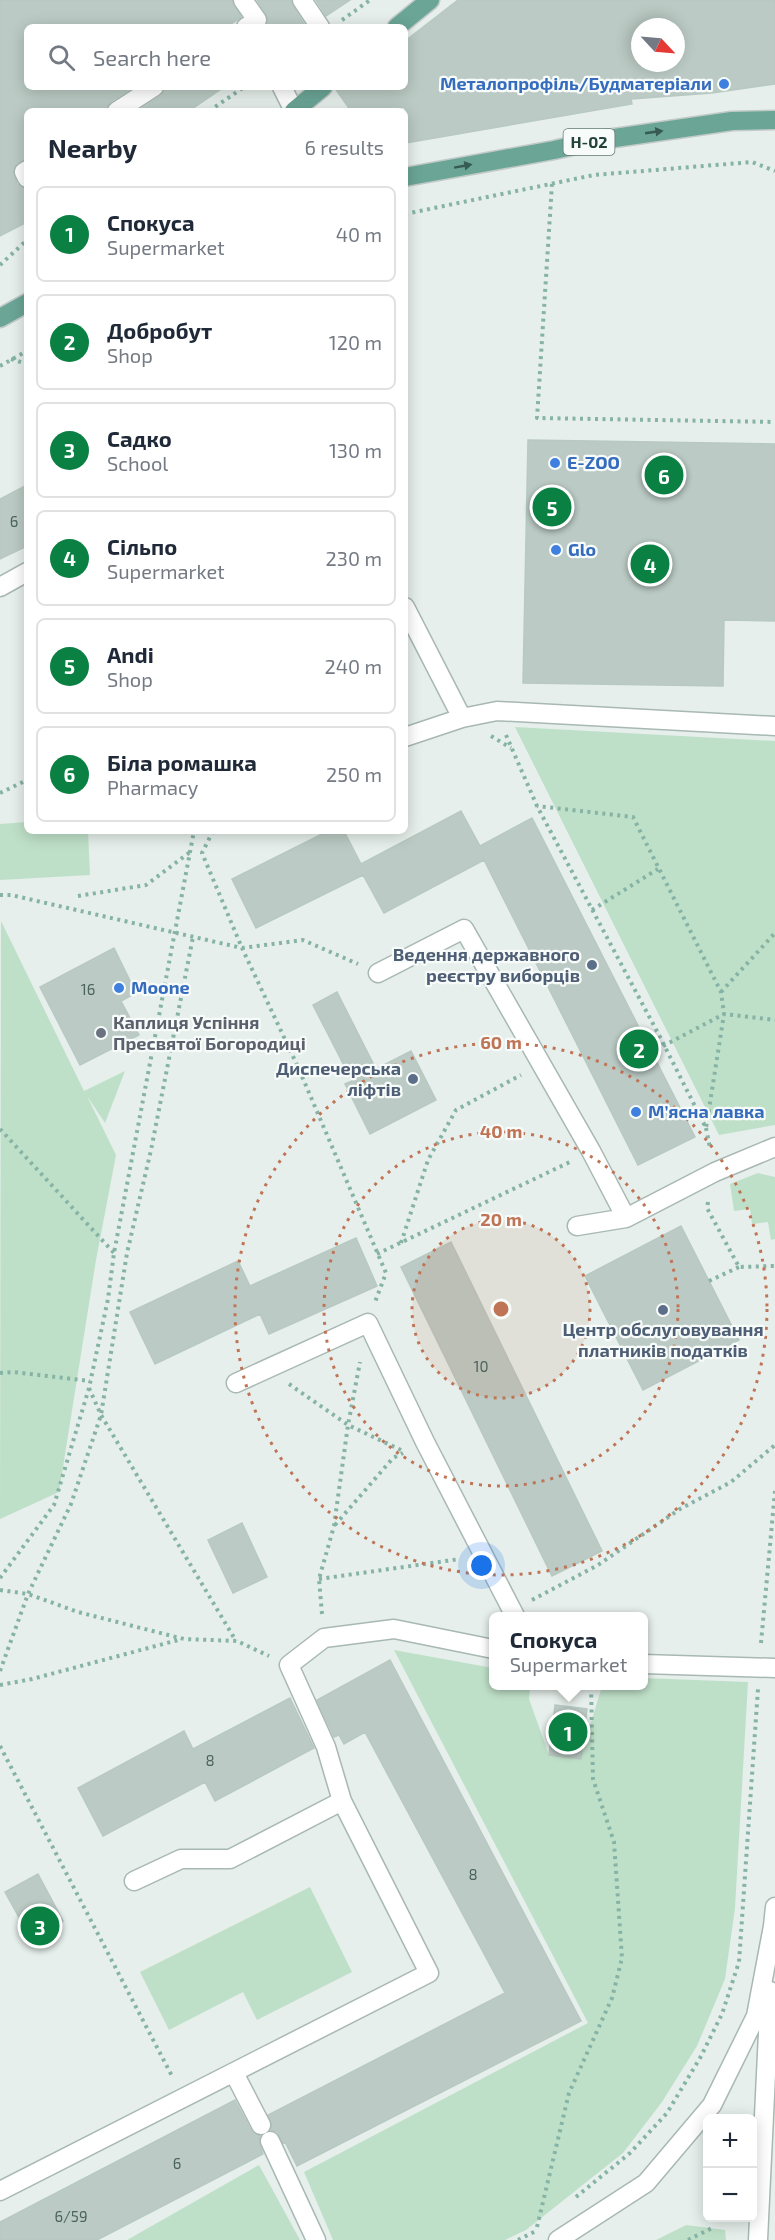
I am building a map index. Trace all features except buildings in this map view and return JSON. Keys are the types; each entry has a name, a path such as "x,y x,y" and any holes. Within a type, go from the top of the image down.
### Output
{"main road":[{"path":"401,24 430,0"},
{"path":"298,108 319,90"},
{"name":"Н-02","path":"408,176 605,139 732,121 772,122"},
{"path":"0,318 24,305"}],"street":[{"path":"243,0 254,24"},
{"path":"302,0 318,24"},
{"path":"122,108 149,90"},
{"path":"284,90 292,108"},
{"path":"0,587 24,574"},
{"path":"408,613 462,718"},
{"path":"408,736 462,718 497,711 775,726"},
{"path":"378,973 464,929 626,1218"},
{"path":"578,1226 626,1218 715,1172 775,1148"},
{"path":"236,1383 368,1323 425,1442 513,1612"},
{"path":"0,2191 429,1973 342,1801 326,1747 289,1665 324,1638 394,1629 489,1648"},
{"path":"648,1664 767,1668"},
{"path":"134,1881 181,1859 230,1859 342,1801"},
{"path":"758,2240 775,1907"},
{"path":"558,2240 646,2183 712,2105 756,2016 773,1926"},
{"path":"234,2073 261,2125"},
{"path":"270,2141 316,2240"}],"path":[{"path":"341,20 370,0"},
{"path":"213,108 240,90"},
{"path":"408,213 594,175 752,162 775,171"},
{"path":"552,183 537,418 775,422"},
{"path":"0,265 24,243"},
{"path":"0,366 24,352"},
{"path":"11,359 24,363"},
{"path":"511,748 537,806 706,1128 724,1014 721,992 633,817 537,806"},
{"path":"0,793 24,781"},
{"path":"0,1578 54,1505 89,1388 108,1299 114,1253 193,834"},
{"path":"212,834 202,853 387,1273 368,1323 348,1425 334,1526 319,1579 324,1638"},
{"path":"78,896 146,885 190,851"},
{"path":"592,910 658,869"},
{"path":"0,895 11,895 242,948 303,940 378,973"},
{"path":"721,992 775,933"},
{"path":"0,1671 28,1594 71,1504 101,1415 127,1252 151,1150 193,937"},
{"path":"663,1046 724,1014 775,1020"},
{"path":"647,1044 660,1037"},
{"path":"401,1243 428,1160 456,1110 541,1064"},
{"path":"0,1129 114,1253"},
{"path":"377,1254 591,1152"},
{"path":"715,1172 707,1208 739,1267"},
{"path":"709,1281 739,1267 768,1264 775,1266"},
{"path":"0,1373 13,1372 90,1381"},
{"path":"283,1380 348,1425 405,1452 393,1458 334,1526"},
{"path":"89,1388 101,1415 237,1641"},
{"path":"516,1612 598,1565 680,1509 731,1482 775,1445"},
{"path":"570,2202 630,2152 667,2113 700,2058 722,2014 740,1962 767,1668 775,1491"},
{"path":"319,1579 485,1556"},
{"path":"0,1590 28,1594 78,1612 184,1639 237,1641 289,1665"},
{"path":"0,1685 32,1679 184,1639"},
{"path":"536,2230 569,2093 612,1998 622,1958 614,1842 593,1779 591,1690"},
{"path":"0,1746 183,2097"},
{"path":"518,2240 545,2223"},
{"path":"688,2240 712,2228"}],"green space":[{"path":"515,727 775,741 775,1125 719,1135"},
{"path":"24,822 24,834 88,834 90,875 0,880 0,824"},
{"path":"1,921 84,1091 125,1071 105,1123 87,1096 116,1155 96,1260 59,1492 0,1519"},
{"path":"758,1173 775,1177 775,1239 771,1240 768,1222 752,1224 750,1209 734,1211 730,1184"},
{"path":"394,1650 489,1667 489,1690 530,1690 529,1699 549,1755 580,1759 601,1690 648,1690 648,1678 748,1682 735,1908 725,1979 697,2046 662,2102 623,2153 526,2230 505,2240 333,2240 304,2172 588,2023"},
{"path":"310,1887 352,1972 257,2020 243,1992 169,2030 140,1972"},
{"path":"259,2165 300,2240 127,2240"},
{"path":"686,2225 725,2230 726,2240 656,2240"}],"place":[{"name":"Металопрофіль/Будматеріали","path":"724,84"},
{"name":"E-ZOO","path":"555,463"},
{"name":"Біла ромашка","path":"664,475"},
{"name":"Andi","path":"552,507"},
{"name":"Glo","path":"556,550"},
{"name":"Сільпо","path":"650,564"},
{"name":"Ведення державного реєстру виборців","path":"592,965"},
{"name":"Moone","path":"119,988"},
{"name":"Каплиця Успіння Пресвятої Богородиці","path":"101,1033"},
{"name":"Добробут","path":"639,1049"},
{"name":"Диспечерська ліфтів","path":"413,1079"},
{"name":"М’ясна лавка","path":"636,1112"},
{"name":"Центр обслуговування платників податків","path":"663,1310"},
{"name":"Спокуса","path":"568,1732"},
{"name":"Садко","path":"40,1926"}]}
